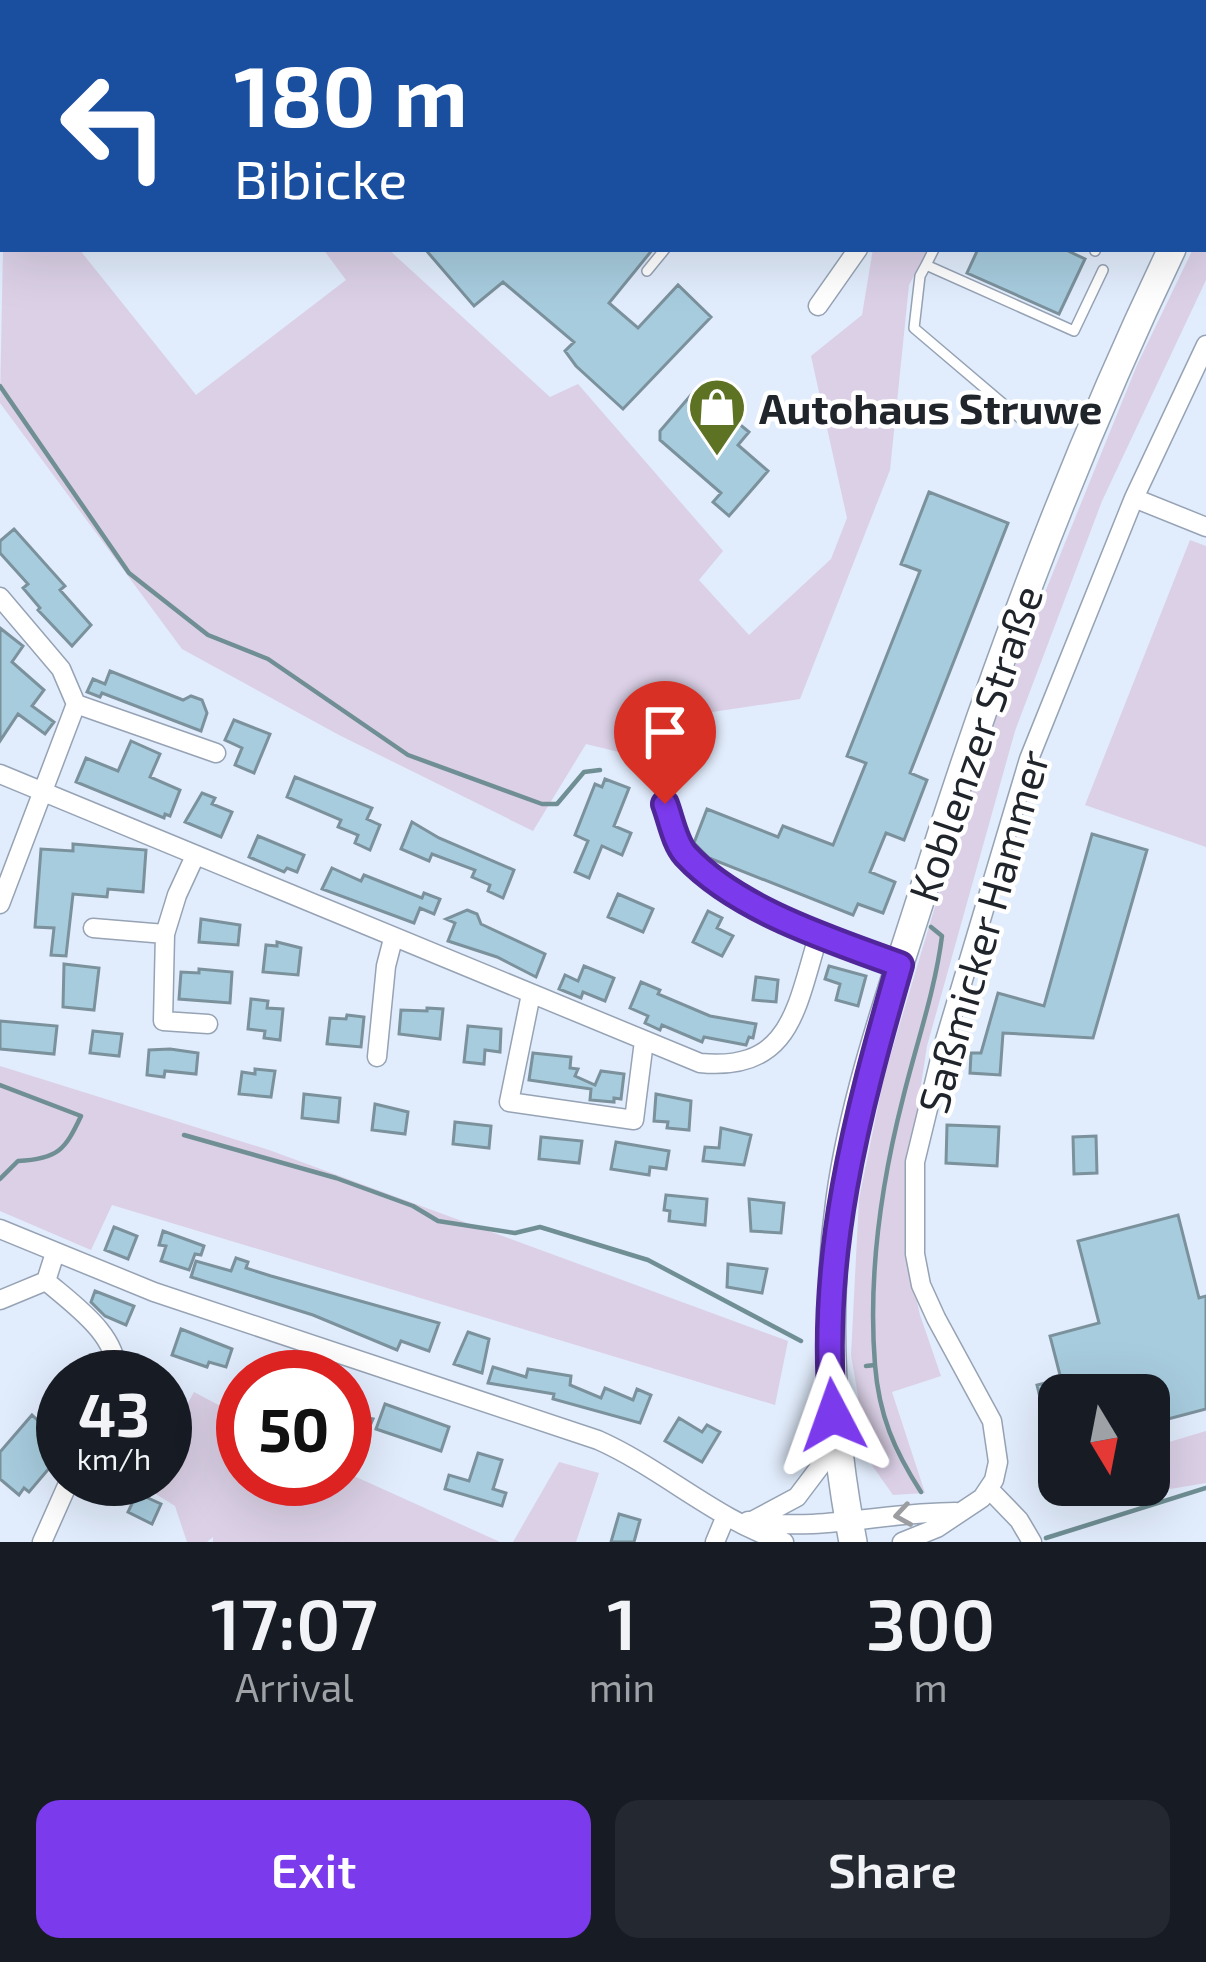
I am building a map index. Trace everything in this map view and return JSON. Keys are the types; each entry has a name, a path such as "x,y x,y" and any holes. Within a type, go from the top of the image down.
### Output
{"main road":[{"name":"Koblenzer Straße","path":"851,1533 837,1444 830,1335 840,1197 859,1108 969,744 1042,545 1171,252"}],"street":[{"path":"818,306 856,252"},
{"name":"Saßmicker Hammer","path":"989,1489 998,1462 992,1421 922,1286 915,1253 915,1162 943,1047 1029,759 1134,498 1206,345"},
{"path":"1134,498 1206,527"},
{"path":"0,597 62,669 76,704 0,904"},
{"path":"76,704 216,753"},
{"path":"0,774 700,1063 729,1066 774,1046 787,1028 818,938"},
{"path":"665,804 683,852 723,886 818,938 900,965"},
{"path":"195,856 165,934 164,1021 208,1024"},
{"path":"93,928 165,934"},
{"path":"376,1057 393,938"},
{"path":"531,994 509,1102 634,1120 644,1041"},
{"path":"0,1228 154,1292 598,1440 646,1462 725,1518 784,1542"},
{"path":"0,1300 46,1280 55,1252"},
{"path":"46,1280 106,1337 112,1350"},
{"path":"750,1521 797,1497 837,1444"},
{"path":"902,1542 920,1539 989,1489 1019,1520 1032,1542"},
{"path":"42,1542 58,1506"},
{"path":"725,1518 851,1533 921,1512 956,1512"},
{"path":"715,1542 725,1518"}],"lane":[{"path":"647,271 663,252"},
{"path":"932,252 920,276 914,328 1022,419"},
{"path":"926,265 1074,331 1103,270"}],"shaded area":[{"path":"3,252 81,252 196,395 346,280 325,252 391,252 550,397 578,384 723,551 699,580 749,635 831,559 847,518 811,356 862,315 872,252 926,252 909,285 890,470 800,699 679,717 656,761 586,744 533,831 339,735 182,649 0,403"},
{"path":"1192,252 1206,252 1206,280 1102,501 1015,731 927,1046 909,1162 906,1252 920,1315 941,1376 892,1392 925,1493 893,1495 869,1461 851,1355 859,1199 884,1077 984,743 1137,365"},
{"path":"1190,540 1206,546 1206,847 1085,805"},
{"path":"0,1066 269,1150 788,1341 775,1405 112,1205 91,1250 0,1211"},
{"path":"194,1392 216,1404 216,1506 372,1506 372,1484 500,1542 213,1542 213,1537 207,1542 187,1542 175,1506 192,1506"},
{"path":"1206,1431 1206,1483 1170,1489 1170,1442"},
{"path":"559,1462 599,1473 576,1542 513,1542"}],"building":[{"path":"428,252 651,252 609,303 638,328 678,285 711,317 623,409 565,351 574,342 503,282 474,306"},
{"path":"977,252 1070,252 1085,259 1059,314 967,273"},
{"name":"Autohaus Struwe","path":"706,387 737,414 738,423 749,432 738,445 768,471 729,516 713,502 721,493 660,440 660,431 697,388"},
{"path":"929,492 1008,523 910,773 927,780 904,840 886,833 870,872 895,882 883,913 858,904 853,915 709,858 694,843 707,809 778,837 783,826 833,845 866,763 847,756 920,571 901,564"},
{"path":"14,529 65,586 60,590 91,625 72,646 38,610 23,588 28,584 0,553 0,541"},
{"path":"0,628 23,646 12,662 44,690 32,706 54,722 45,734 18,714 0,741"},
{"path":"110,671 183,700 191,696 202,700 207,713 201,731 102,693 100,697 87,692 93,679 105,684"},
{"path":"234,720 270,734 254,773 235,765 242,748 225,740"},
{"path":"131,741 160,754 150,777 180,790 170,816 164,818 76,782 86,758 118,771"},
{"path":"295,777 372,808 367,819 380,825 370,850 355,843 358,835 338,827 341,820 287,797"},
{"path":"605,779 629,788 614,826 631,833 622,855 602,846 589,878 575,872 588,841 575,835 595,784 602,787"},
{"path":"202,793 215,798 212,804 232,812 221,837 185,822"},
{"path":"412,822 514,870 503,898 472,877 475,870 432,854 429,861 401,849"},
{"path":"1092,834 1147,850 1093,1038 1003,1033 1000,1075 970,1073 971,1053 981,1053 998,993 1044,1006"},
{"path":"258,836 304,855 297,872 287,868 284,872 249,857"},
{"path":"73,844 146,850 143,892 108,889 107,897 73,894 66,956 51,955 54,928 35,927 41,849 73,851"},
{"path":"332,868 361,881 364,875 422,898 424,893 440,899 434,914 420,908 414,923 322,889"},
{"path":"618,894 653,909 643,932 608,917"},
{"path":"467,910 477,914 481,924 545,954 536,977 497,957 448,941 455,923 446,919"},
{"path":"708,911 722,918 717,928 733,936 722,956 693,942"},
{"path":"201,919 240,925 238,945 199,942"},
{"path":"277,942 301,948 298,975 263,972 266,945 277,946"},
{"path":"64,964 99,968 94,1010 63,1007"},
{"path":"584,966 614,978 605,1001 559,989 565,975 578,981"},
{"path":"829,966 866,976 858,1006 836,1000 840,984 825,979"},
{"path":"199,969 232,972 230,1003 179,999 181,972 199,973"},
{"path":"756,977 778,980 776,1002 753,1000"},
{"path":"641,982 710,1016 756,1024 753,1038 746,1045 704,1037 702,1042 645,1023 648,1016 630,1008"},
{"path":"251,999 268,1001 267,1008 283,1009 280,1040 264,1038 265,1031 248,1029"},
{"path":"443,1009 440,1039 399,1034 401,1010"},
{"path":"347,1015 364,1017 361,1047 327,1044 330,1018 346,1019"},
{"path":"0,1021 57,1026 54,1054 0,1049"},
{"path":"468,1026 501,1029 500,1052 485,1050 484,1064 464,1062"},
{"path":"93,1031 122,1034 119,1056 90,1053"},
{"path":"149,1050 198,1053 196,1074 165,1071 164,1077 147,1075"},
{"path":"533,1053 571,1057 570,1068 578,1069 575,1076 595,1085 601,1071 624,1074 621,1099 590,1100 591,1089 529,1080"},
{"path":"255,1069 275,1071 271,1097 239,1094 242,1072 255,1074"},
{"path":"304,1094 340,1098 338,1122 302,1118"},
{"path":"656,1094 691,1101 689,1130 654,1121"},
{"path":"375,1104 408,1112 405,1134 372,1130"},
{"path":"455,1122 491,1126 489,1148 453,1144"},
{"path":"947,1125 999,1127 997,1166 946,1163"},
{"path":"721,1128 751,1135 744,1165 703,1161 705,1147 719,1148"},
{"path":"1096,1136 1097,1173 1074,1174 1073,1137"},
{"path":"541,1137 582,1141 579,1163 539,1159"},
{"path":"616,1142 669,1151 666,1169 650,1167 649,1175 611,1169"},
{"path":"666,1195 707,1199 705,1225 669,1221 670,1211 664,1210"},
{"path":"749,1199 784,1203 781,1233 751,1231"},
{"path":"1178,1215 1199,1298 1206,1296 1206,1409 1170,1418 1170,1374 1060,1374 1050,1336 1099,1323 1078,1241"},
{"path":"114,1227 137,1236 128,1259 105,1250"},
{"path":"163,1231 204,1246 189,1270 161,1261 166,1246 159,1245"},
{"path":"236,1258 248,1262 246,1268 439,1323 429,1351 401,1341 397,1350 313,1315 191,1277 196,1261 231,1271"},
{"path":"728,1264 767,1269 762,1293 727,1287"},
{"path":"95,1291 134,1306 126,1325 105,1316 91,1302"},
{"path":"181,1329 232,1349 216,1350 216,1364 209,1362 207,1367 192,1362 192,1350 174,1350"},
{"path":"468,1332 489,1339 482,1373 454,1364"},
{"path":"493,1367 526,1377 528,1369 571,1376 570,1385 601,1398 605,1388 633,1400 637,1389 651,1395 640,1423 553,1399 554,1394 488,1383"},
{"path":"385,1404 449,1427 441,1451 376,1429"},
{"path":"32,1415 36,1419 36,1484 29,1492 24,1488 19,1495 0,1479 0,1452"},
{"path":"679,1418 702,1432 707,1425 720,1432 702,1462 665,1441"},
{"path":"478,1453 502,1460 493,1489 506,1493 502,1506 445,1489 449,1475 469,1481"},
{"path":"131,1506 160,1506 152,1524 128,1512"},
{"path":"619,1514 640,1520 634,1542 611,1542"}],"waterway":[{"path":"0,386 129,573 208,635 268,659 408,755 542,804 557,804 584,772 600,770"},
{"path":"875,1365 878,1231 895,1131 939,957 942,936 931,927"},
{"path":"0,1085 81,1116 58,1150 18,1161 0,1179"},
{"path":"184,1135 336,1178 413,1206 438,1221 515,1233 540,1227 648,1260 801,1341"},
{"path":"866,1366 875,1365 889,1432 921,1492"},
{"path":"1046,1538 1206,1488"}],"place":[{"name":"Autohaus Struwe","path":"717,458"}],"route":[{"path":"665,804 683,852 723,886 818,938 900,965 859,1108 840,1197 830,1335 833,1415"}]}
